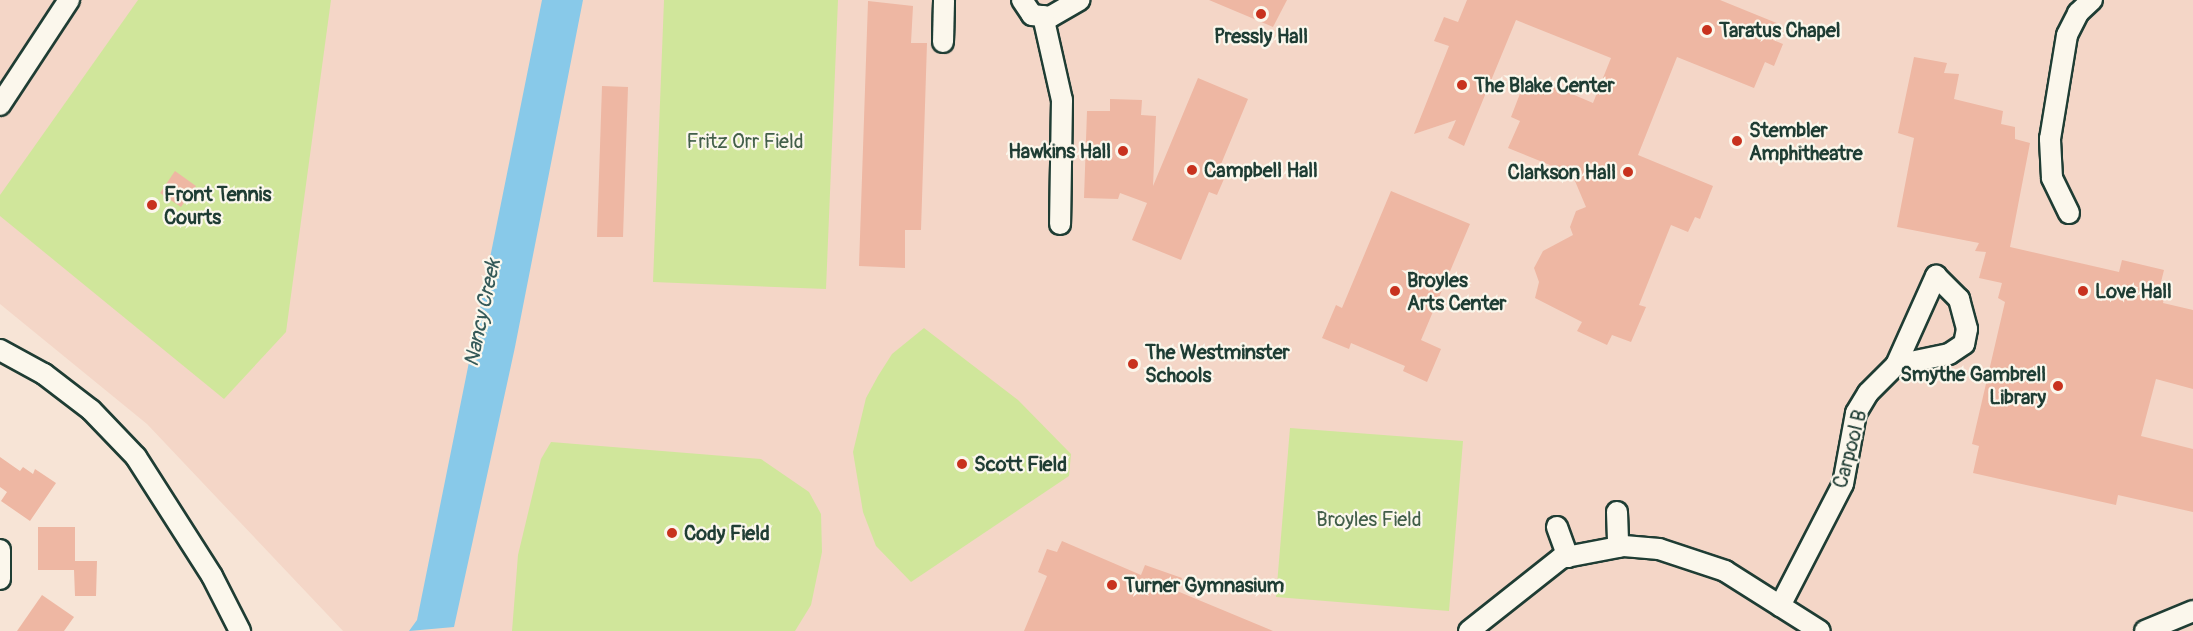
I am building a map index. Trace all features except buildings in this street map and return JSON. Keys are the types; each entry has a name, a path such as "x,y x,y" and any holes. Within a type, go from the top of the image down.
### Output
{"street":[{"path":"0,105 69,0"},
{"path":"944,0 944,42"},
{"path":"1022,0 1032,15 1043,16 1063,14 1080,0"},
{"path":"2069,213 2052,178 2050,139 2067,35 2078,13 2092,0"},
{"path":"1043,16 1062,100 1060,224"},
{"name":"Carpool B","path":"1780,606 1844,484 1856,413 1868,393 1896,365 1936,276 1959,299 1967,329 1964,344 1949,354 1896,365"},
{"path":"0,350 44,374 91,410 136,457 212,576 240,631"},
{"path":"1617,512 1618,547"},
{"path":"1557,527 1568,557"},
{"path":"1469,631 1568,557 1618,547 1659,549 1725,571 1820,631"},
{"path":"0,550 0,579"},
{"path":"2145,631 2193,611"}],"shaded area":[{"name":"The Westminster Schools","path":"0,0 2193,0 2193,631 343,631 147,424 0,304"}],"green space":[{"name":"Front Tennis Courts","path":"138,0 331,0 286,332 224,399 0,216 0,195"},
{"name":"Fritz Orr Field","path":"664,0 838,0 826,289 653,282"},
{"name":"Scott Field","path":"924,328 1018,400 1071,454 1069,476 911,582 876,546 863,512 853,452 866,398 878,376 892,354"},
{"name":"Broyles Field","path":"1290,428 1463,441 1449,611 1276,597"},
{"name":"Cody Field","path":"551,442 761,459 809,492 821,514 822,552 811,605 795,631 512,631 518,555 541,459"}],"water":[{"name":"Nancy Creek","path":"542,0 583,0 515,347 454,627 409,631 417,620"}],"place":[{"name":"Pressly Hall","path":"1261,14"},
{"name":"Taratus Chapel","path":"1707,30"},
{"name":"The Blake Center","path":"1462,85"},
{"name":"Stembler Amphitheatre","path":"1737,141"},
{"name":"Hawkins Hall","path":"1123,151"},
{"name":"Campbell Hall","path":"1192,170"},
{"name":"Clarkson Hall","path":"1628,172"},
{"name":"Front Tennis Courts","path":"152,205"},
{"name":"Broyles Arts Center","path":"1395,291"},
{"name":"Love Hall","path":"2083,291"},
{"name":"The Westminster Schools","path":"1133,364"},
{"name":"Smythe Gambrell Library","path":"2058,386"},
{"name":"Scott Field","path":"962,464"},
{"name":"Cody Field","path":"672,533"},
{"name":"Turner Gymnasium","path":"1112,585"}]}
